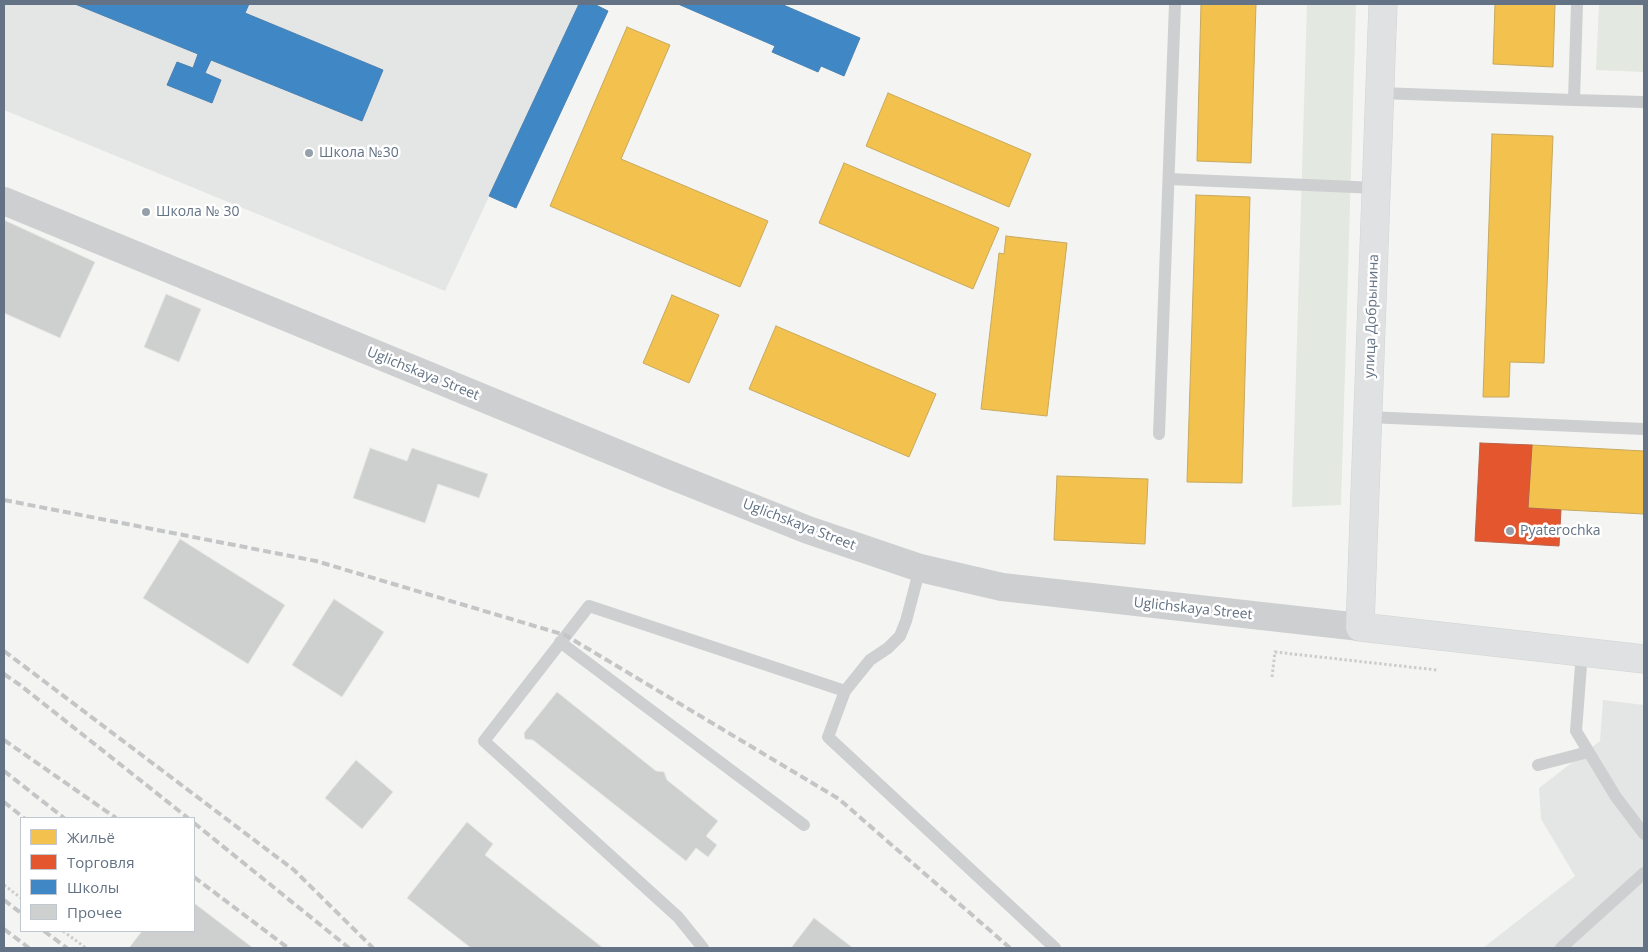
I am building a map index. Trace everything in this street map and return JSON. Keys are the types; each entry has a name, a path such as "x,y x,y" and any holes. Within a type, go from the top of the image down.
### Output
{"main road":[{"name":"улица Добрынина","path":"1360,627 1383,4"},
{"name":"Uglichskaya Street","path":"1360,627 1644,659"}],"street":[{"name":"Uglichskaya Street","path":"4,201 673,477 808,530 920,568 1002,587 1360,627"}],"lane":[{"path":"1159,434 1175,4"},
{"path":"1574,100 1577,4"},
{"path":"1380,93 1644,102"},
{"path":"1169,179 1377,188"},
{"path":"1368,416 1644,429"},
{"path":"920,568 906,621 900,636 888,648 870,660 845,691 828,737 1055,948"},
{"path":"703,948 678,917 484,741 590,606 845,691"},
{"path":"560,642 804,825"},
{"path":"1582,652 1576,731 1616,797 1644,834"},
{"path":"1538,765 1588,752"},
{"path":"1568,946 1644,873"}],"path":[{"path":"1272,677 1275,652 1437,670"},
{"path":"4,885 20,897"},
{"path":"64,932 86,948"}],"shaded area":[{"name":"Школа №30","path":"4,4 579,4 445,291 4,110"},
{"path":"1307,4 1356,4 1341,505 1292,507"},
{"path":"1599,4 1644,4 1644,72 1596,70"},
{"path":"1603,700 1644,705 1644,948 1483,948 1575,876 1541,819 1539,788 1600,741"}],"building: Жильё":[{"path":"1201,4 1256,4 1251,163 1197,161"},
{"path":"1495,4 1555,4 1553,67 1493,64"},
{"path":"627,27 670,45 621,159 768,221 740,287 550,206"},
{"path":"888,93 1031,154 1009,207 866,146"},
{"path":"1492,134 1553,136 1544,363 1510,362 1509,397 1483,397"},
{"path":"844,163 999,228 973,289 819,223"},
{"path":"1196,195 1250,197 1242,483 1187,482"},
{"path":"1006,236 1067,243 1047,416 981,409 999,253 1004,254"},
{"path":"672,295 719,315 689,383 643,363"},
{"path":"776,326 936,394 909,457 749,389"},
{"path":"1532,445 1644,451 1644,514 1528,508"},
{"path":"1057,476 1148,479 1145,544 1054,540"}],"building: Торговля":[{"path":"1480,443 1532,445 1528,508 1561,510 1559,546 1475,541"}],"building: Школы":[{"path":"75,4 249,4 245,13 383,70 362,121 211,60 205,73 221,80 212,103 167,85 177,62 193,68 198,54"},
{"path":"579,4 594,4 608,11 516,208 489,196"},
{"path":"678,4 781,4 860,38 844,76 821,66 818,72 772,52 775,46"}],"building: Прочее":[{"path":"4,220 95,262 60,338 4,313"},
{"path":"166,294 201,309 179,362 144,347"},
{"path":"370,448 407,461 412,448 488,474 479,498 438,484 425,523 353,498"},
{"path":"180,539 285,605 248,664 143,598"},
{"path":"334,599 384,632 342,697 292,665"},
{"path":"557,692 656,771 664,772 667,780 718,821 706,836 717,845 708,857 696,848 686,861 533,740 525,739 524,733"},
{"path":"356,760 393,792 362,829 325,798"},
{"path":"467,822 493,844 485,855 603,948 471,948 407,898"},
{"path":"195,904 253,948 129,948 141,932 195,932"},
{"path":"814,918 853,948 791,948"}],"railway":[{"path":"4,500 316,561 565,635 839,799 1010,948"},
{"path":"4,651 294,870 373,948"},
{"path":"4,674 187,817"},
{"path":"4,740 115,817"},
{"path":"4,771 63,817"},
{"path":"4,802 23,817"},
{"path":"195,824 349,948"},
{"path":"195,878 288,948"},
{"path":"4,900 20,912"},
{"path":"4,929 29,948"},
{"path":"45,932 67,948"}],"place":[{"name":"Школа №30","path":"309,153"},
{"name":"Школа № 30","path":"146,212"},
{"name":"Pyaterochka","path":"1510,531"}]}
